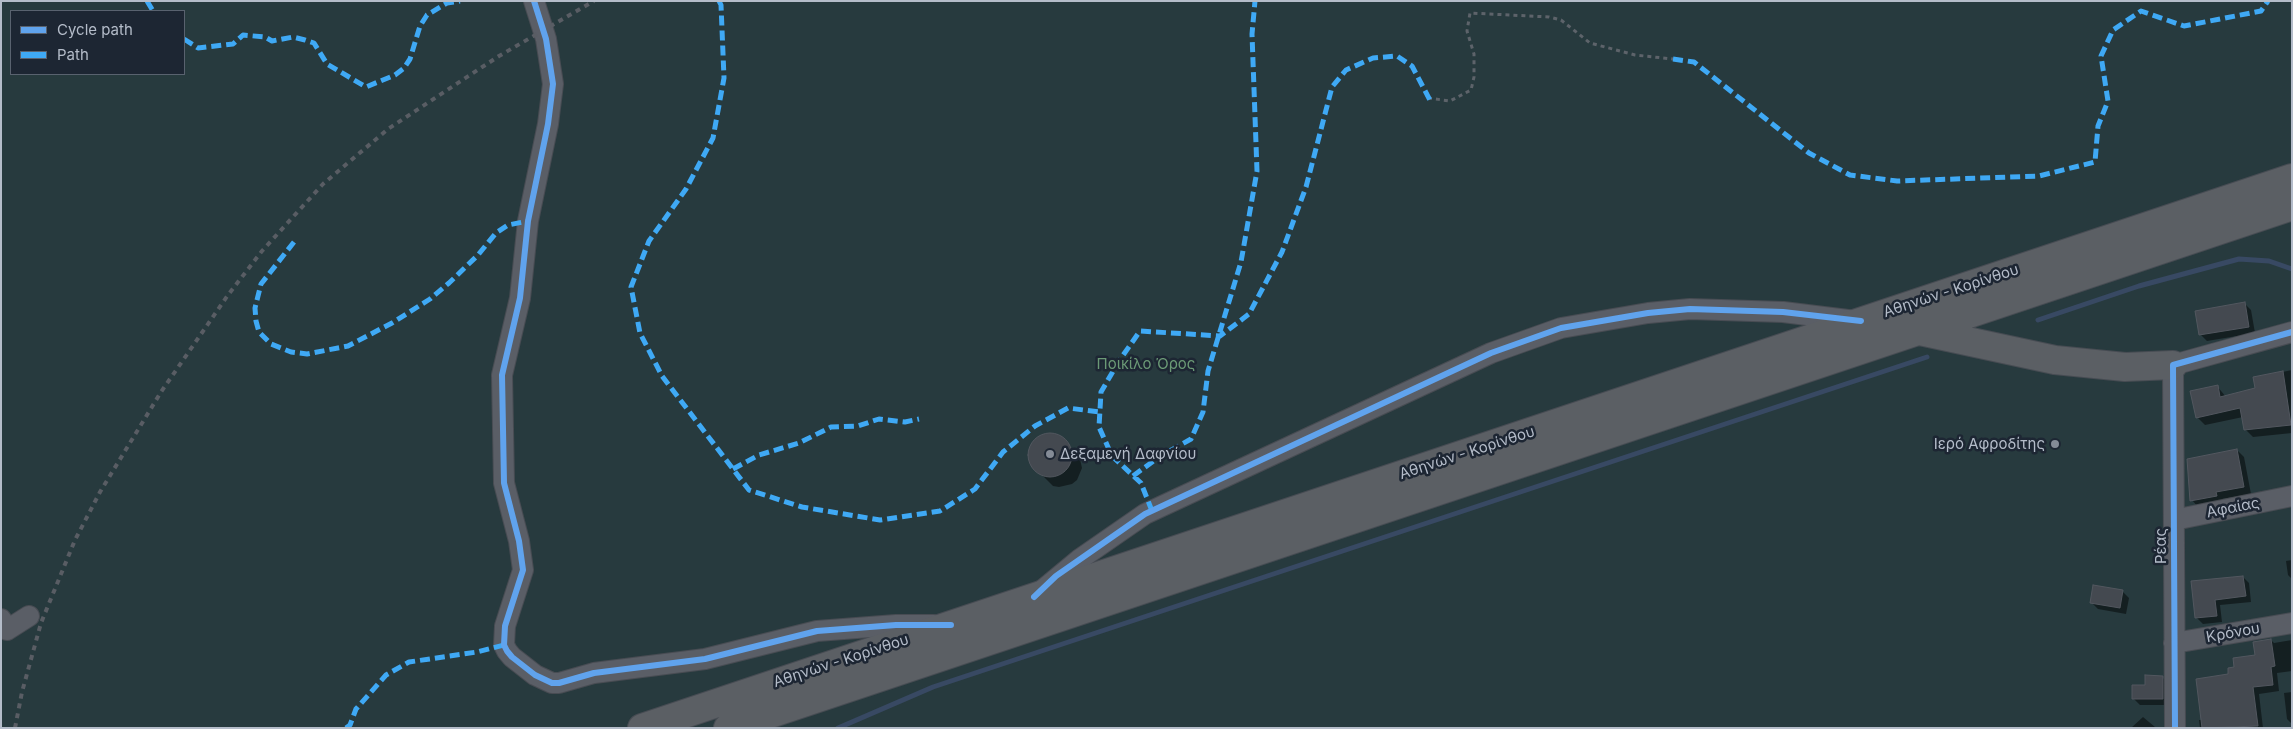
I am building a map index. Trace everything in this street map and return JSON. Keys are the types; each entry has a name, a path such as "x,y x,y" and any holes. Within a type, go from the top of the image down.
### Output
{"highway":[{"name":"Αθηνών - Κορίνθου","path":"642,728 2292,178"},
{"name":"Αθηνών - Κορίνθου","path":"728,728 2292,206"},
{"path":"1920,331 2056,360 2125,367 2173,364"}],"street":[{"path":"534,1 546,39 553,84 548,124 528,222 520,298 502,376 504,483 519,541 523,570 505,626 504,645 512,658 535,675 552,683 559,683 594,672 705,659 817,631 896,625 951,625"},
{"path":"1034,597 1064,570 1145,514 1491,353 1561,328 1648,313 1690,309 1783,312 1861,322"},
{"path":"2173,364 2292,332"},
{"name":"Ρέας","path":"2173,364 2175,728"},
{"name":"Αφαίας","path":"2174,520 2292,496"},
{"path":"1,619 8,630 28,616"},
{"name":"Κρόνου","path":"2174,643 2292,623"}],"path":[{"path":"1428,98 1450,101 1471,90 1474,54 1467,31 1470,13 1549,17 1561,20 1590,43 1635,55 1673,59"}],"green space":[{"name":"Ποικίλο Όρος","path":"1,1 2292,1 2292,728 1,728"}],"building":[{"path":"2245,302 2249,327 2199,335 2195,311"},
{"path":"2283,371 2291,425 2244,430 2240,408 2196,418 2190,391 2218,385 2220,397 2255,388 2253,377"},
{"name":"Δεξαμενή Δαφνίου","path":"1046,433 1054,433 1066,439 1072,455 1066,471 1054,477 1046,477 1034,471 1028,459 1028,451 1034,439"},
{"path":"2237,449 2244,487 2216,492 2217,496 2190,501 2187,459"},
{"path":"2243,576 2246,596 2215,600 2217,616 2195,618 2191,581"},
{"path":"2093,585 2123,590 2120,608 2090,603"},
{"path":"2271,639 2275,666 2271,667 2273,685 2253,687 2258,726 2202,728 2196,679 2228,674 2228,668 2234,667 2233,658 2255,655 2253,642"},
{"path":"2145,675 2163,676 2163,699 2132,699 2132,685 2145,685"}],"waterway":[{"path":"2038,320 2139,286 2239,259 2269,261 2292,269"},
{"path":"838,728 933,687 1927,357"}],"railway":[{"path":"15,728 22,692 41,623 75,540 100,492 161,392 228,295 262,251 323,184 388,129 499,56 594,1"}],"marked path":[{"path":"147,1 152,10"},
{"path":"185,40 198,48 233,44 243,35 265,37 272,41 293,37 305,40 314,43 327,64 366,87 395,75 404,68 410,59 420,26 427,15 447,3 460,1"},
{"path":"719,1 721,5 724,78 713,138 686,189 649,241 631,287 640,333 662,376 749,490 802,507 880,520 940,511 975,489 1003,452 1035,426 1068,408 1100,412"},
{"path":"1133,476 1159,457 1191,439 1203,412 1208,371 1241,262 1257,171 1252,34 1255,1"},
{"path":"1673,59 1694,62 1809,153 1850,175 1897,181 2039,176 2095,162 2098,126 2108,101 2101,56 2113,30 2141,11 2184,26 2261,11 2268,1"},
{"path":"1152,511 1141,483 1112,456 1099,427 1101,392 1119,361 1140,331 1220,336 1249,314 1282,252 1306,187 1332,87 1346,70 1373,58 1397,56 1412,66 1432,104"},
{"path":"294,242 261,284 255,308 256,321 259,332 271,344 291,352 307,354 348,346 392,323 430,299 449,283 478,255 496,233 508,225 528,221"},
{"path":"733,469 759,455 799,443 831,427 858,426 879,419 905,422 919,419"},
{"path":"346,728 350,725 356,709 386,675 409,662 477,652 504,645"}],"cycle path":[{"path":"534,1 546,39 553,84 548,124 528,221 520,298 502,375 504,483 519,541 523,570 505,626 504,645 507,651 535,675 552,683 559,683 594,673 705,659 817,631 896,625 951,625"},
{"path":"1034,597 1056,576 1145,514 1491,353 1561,328 1648,313 1690,309 1783,312 1861,321"},
{"path":"2175,728 2173,365 2292,332"}],"place":[{"name":"Ιερό Αφροδίτης","path":"2055,444"},
{"name":"Δεξαμενή Δαφνίου","path":"1050,454"}]}
